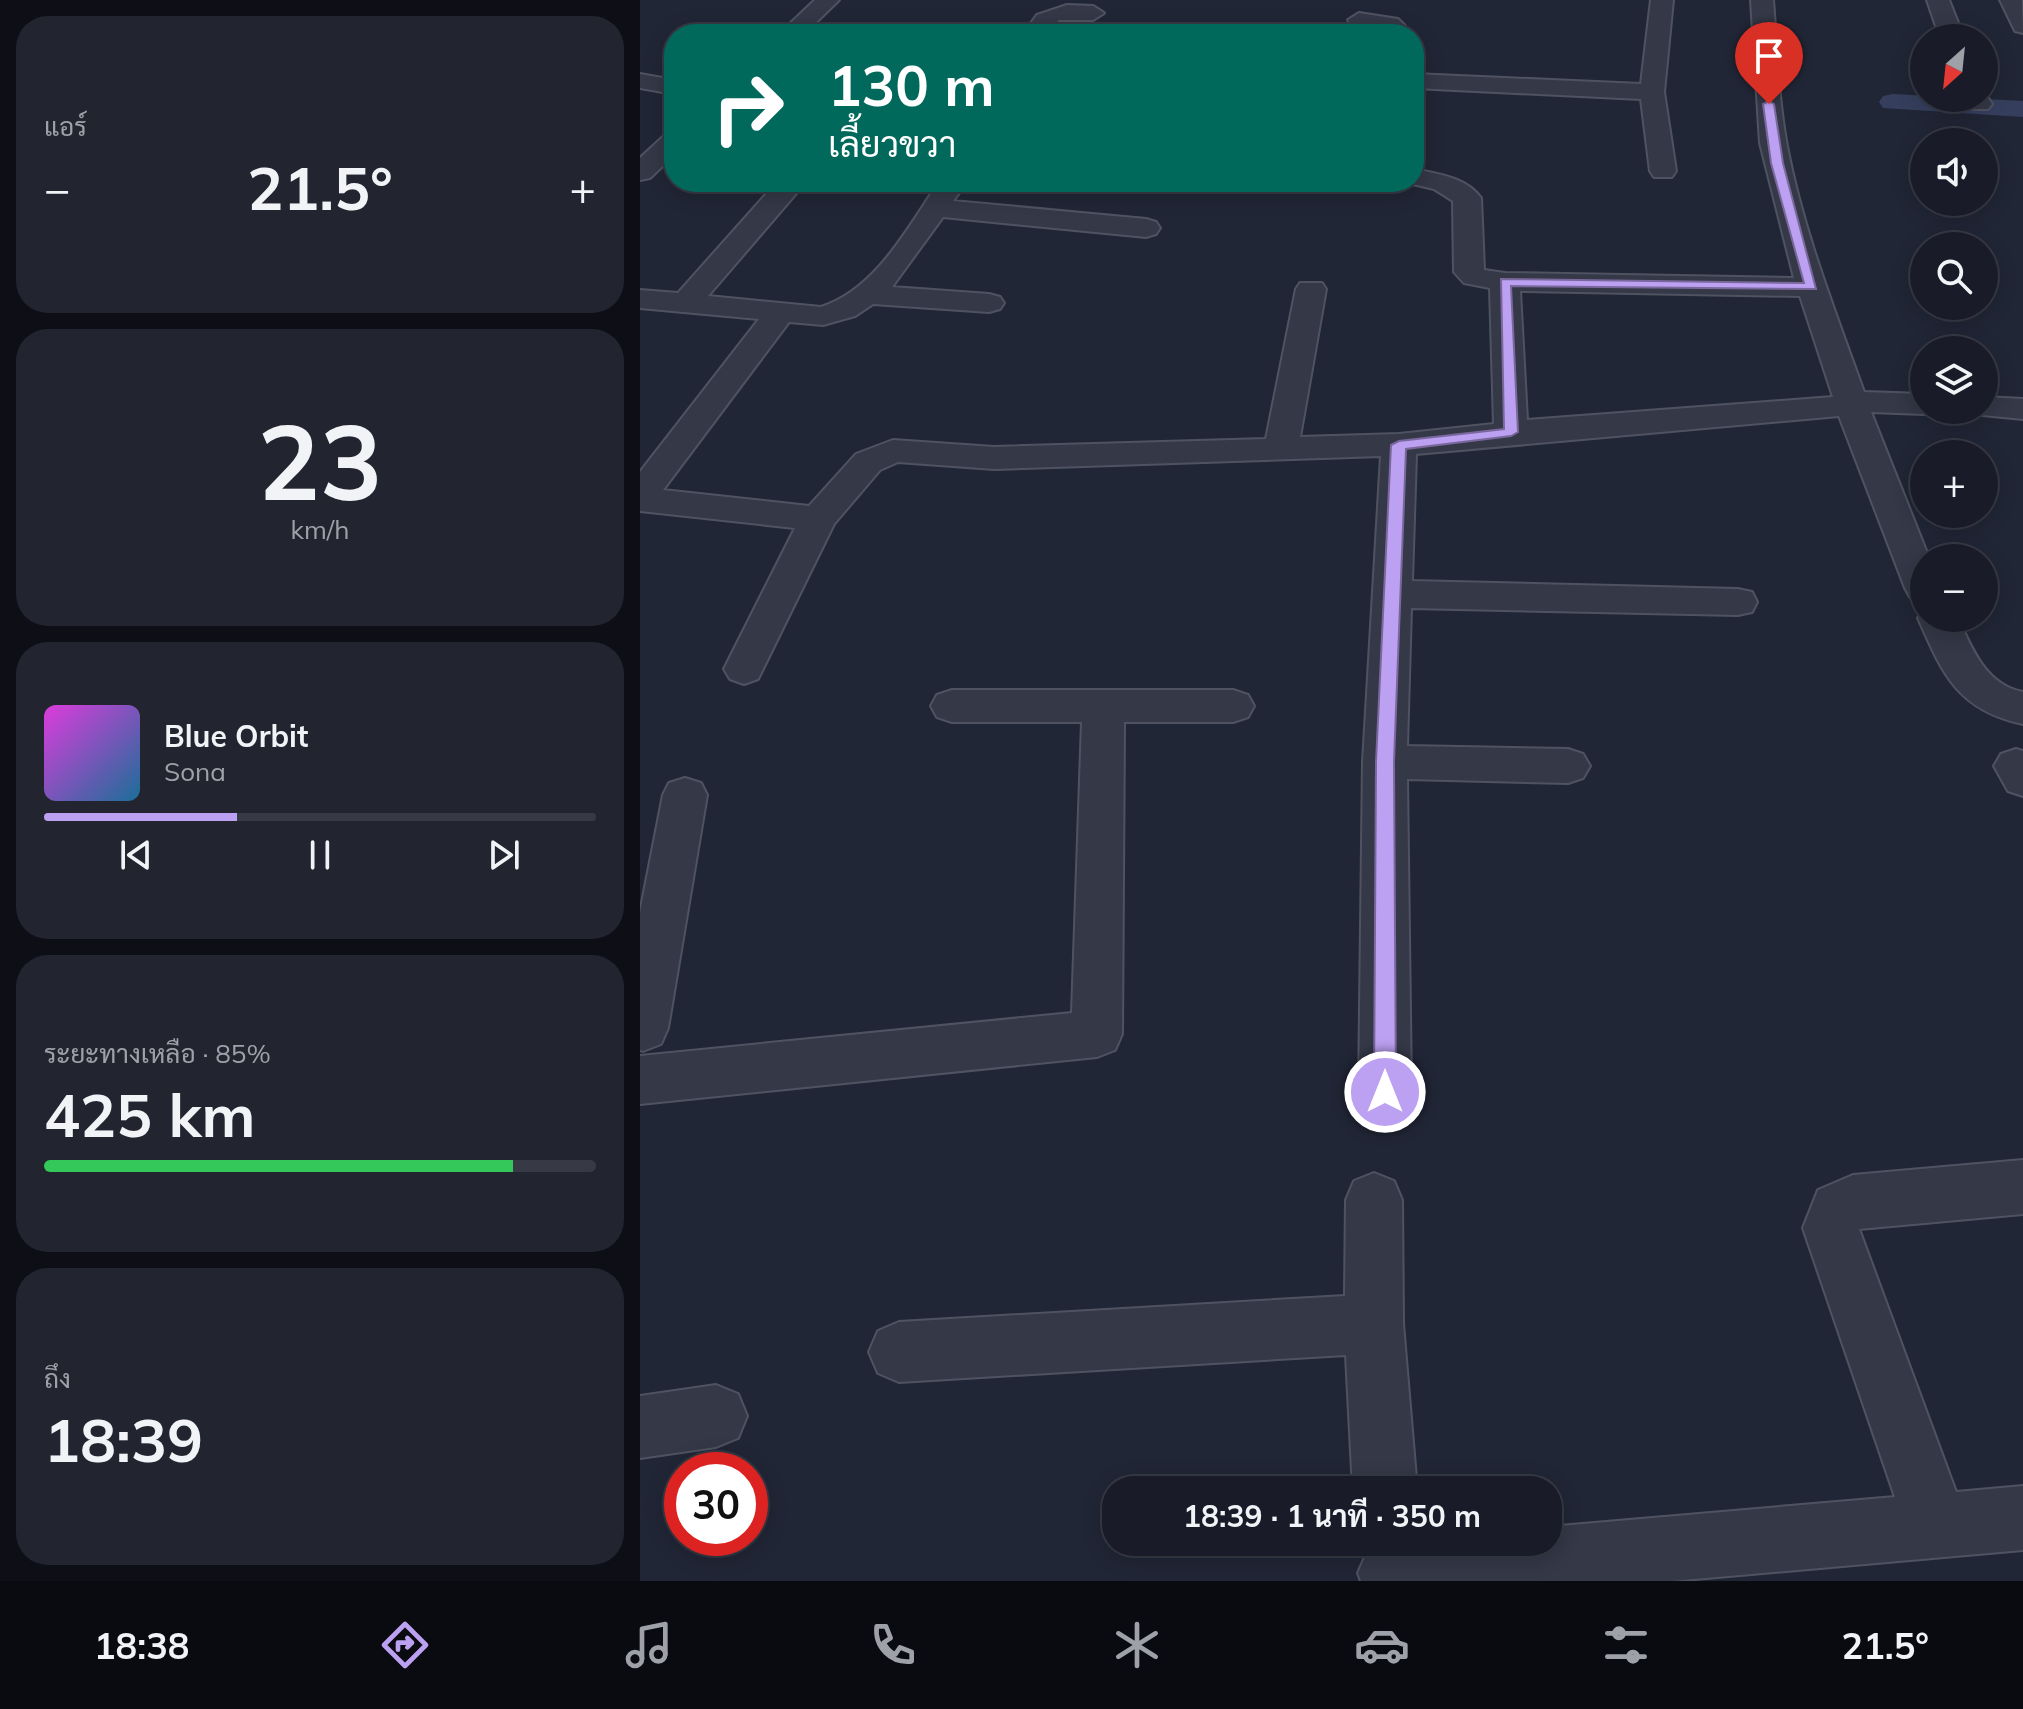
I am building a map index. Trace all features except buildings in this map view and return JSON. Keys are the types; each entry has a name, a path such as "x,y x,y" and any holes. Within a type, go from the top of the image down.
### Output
{"street":[{"path":"803,24 828,0"},
{"path":"1662,0 1652,92 1663,171"},
{"path":"1762,0 1769,104 1777,163 1811,287 1910,557"},
{"path":"1938,0 1947,24"},
{"path":"2011,0 2023,26"},
{"path":"1044,24 1052,14 1102,3"},
{"path":"1082,24 1102,3"},
{"path":"1359,20 1390,24"},
{"path":"640,81 664,85"},
{"path":"1424,82 1652,92"},
{"path":"1521,114 1525,88"},
{"path":"640,172 664,150"},
{"path":"1424,179 1443,183 1467,198 1469,272 1475,277 1505,282 1811,287"},
{"path":"685,304 783,192"},
{"path":"640,299 781,312 837,313 870,295 946,192"},
{"path":"934,208 1146,228"},
{"path":"1505,282 1511,432"},
{"path":"1281,449 1311,289"},
{"path":"870,295 989,303"},
{"path":"640,497 781,312"},
{"path":"744,669 818,519 868,462 893,451 994,458 1399,445 1511,432 1852,403 1910,404"},
{"path":"1998,408 2023,409"},
{"path":"1385,1092 1385,762 1399,445"},
{"path":"640,497 818,519"},
{"path":"1392,594 1738,602"},
{"path":"1944,632 1964,675 1979,690 2000,703 2023,708"},
{"path":"640,1080 1097,1034 1103,705"},
{"path":"952,706 1233,706"},
{"path":"1385,762 1568,766"},
{"path":"643,1028 649,945 685,795"},
{"path":"1937,1526 1831,1228 1838,1210 1853,1202 2023,1187"},
{"path":"1374,1200 1374,1324 1384,1476"},
{"path":"899,1352 1374,1324"},
{"path":"640,1427 716,1416"},
{"path":"1391,1565 2023,1518"}],"waterway":[{"path":"1893,102 2023,109"}],"route":[{"path":"1385,1092 1385,762 1399,445 1511,432 1505,282 1811,287 1777,163 1769,104"}]}
